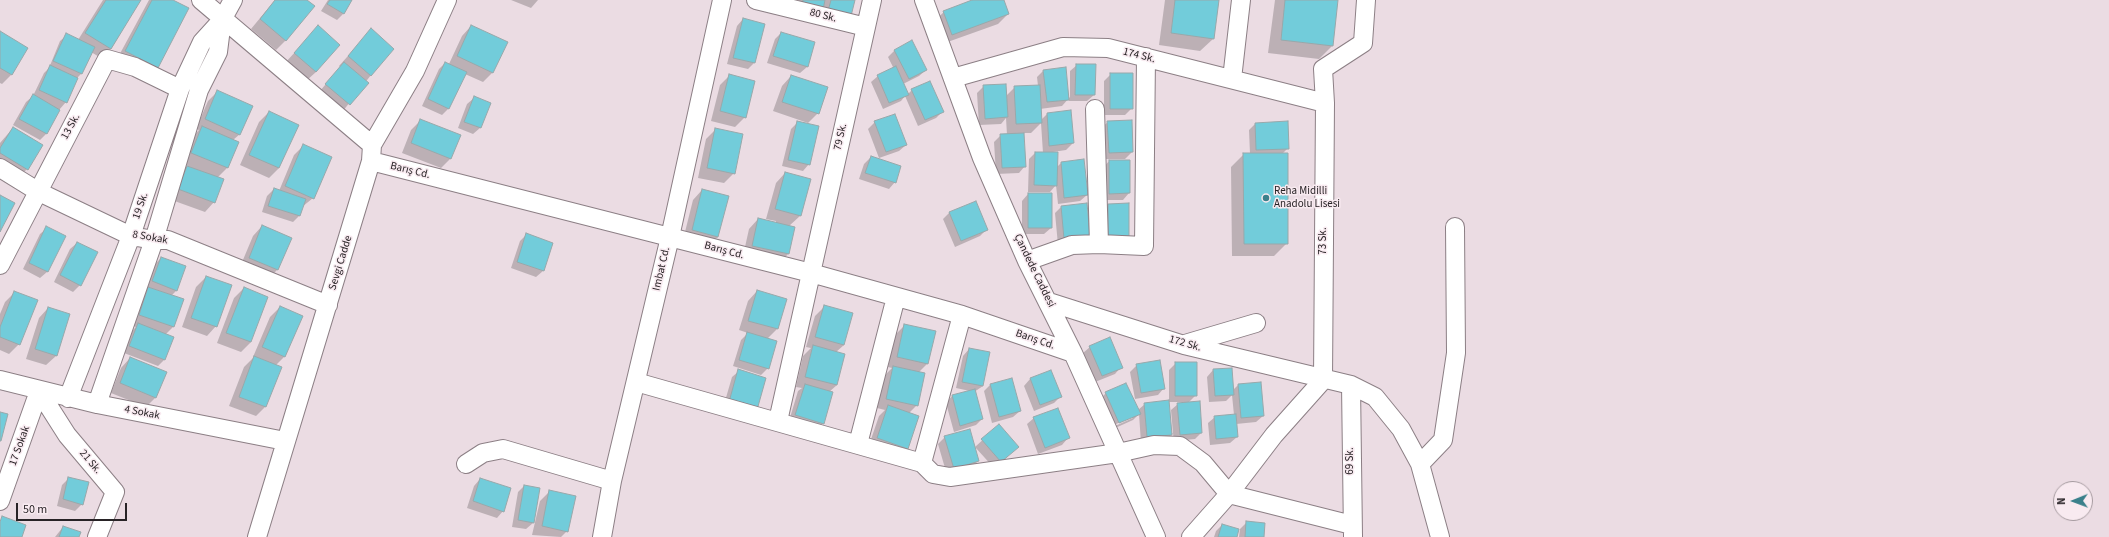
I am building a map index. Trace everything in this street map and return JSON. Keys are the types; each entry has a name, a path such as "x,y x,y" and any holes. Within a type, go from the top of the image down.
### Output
{"street":[{"name":"Barış Cd.","path":"201,0 372,153 670,237 811,273 962,315 1073,353"},
{"name":"19 Sk.","path":"68,398 131,236 180,89 202,42 222,20 233,0"},
{"name":"Sevgi Cadde","path":"257,537 285,441 328,305 372,153 414,71 447,0"},
{"name":"Imbat Cd.","path":"602,537 612,481 670,237 722,0"},
{"name":"80 Sk.","path":"756,0 866,27"},
{"name":"79 Sk.","path":"778,421 872,0"},
{"name":"Çandede Caddesi","path":"924,0 982,158 1027,261 1049,302 1073,353 1156,537"},
{"path":"1232,79 1241,0"},
{"name":"73 Sk.","path":"1323,380 1325,103 1323,69 1363,43 1366,0"},
{"name":"19 Sk.","path":"97,404 154,240 199,90 218,52 222,20"},
{"name":"174 Sk.","path":"953,78 1063,47 1108,48 1325,103"},
{"path":"1027,261 1072,245 1099,244 1144,246 1146,57"},
{"name":"13 Sk.","path":"0,265 39,192 59,148 107,59 135,67 180,89"},
{"path":"1095,109 1099,244"},
{"name":"8 Sokak","path":"0,168 39,192 131,236 154,240 168,240 328,305"},
{"path":"1420,464 1443,440 1456,353 1454,227"},
{"path":"858,444 896,297"},
{"name":"172 Sk.","path":"1049,302 1184,345 1323,380"},
{"path":"922,462 962,315"},
{"path":"1184,345 1256,323"},
{"name":"4 Sokak","path":"0,380 68,398 285,441"},
{"path":"1191,537 1229,494 1274,435 1323,380 1351,385 1375,397 1401,429 1420,464 1440,537"},
{"path":"636,382 922,462 933,474 950,478 1118,454 1154,445 1180,446 1203,463 1229,494 1353,531"},
{"name":"69 Sk.","path":"1351,385 1353,531"},
{"name":"17 Sokak","path":"0,501 39,391"},
{"name":"21 Sk.","path":"39,391 67,434 115,492 97,537"},
{"path":"466,464 483,453 502,449 612,481"}],"building":[{"path":"106,0 141,0 111,49 85,33"},
{"path":"152,0 173,0 189,8 158,68 125,51"},
{"path":"275,0 307,0 315,6 286,41 260,19"},
{"path":"330,0 352,0 344,14 327,4"},
{"path":"803,0 825,0 823,10 802,4"},
{"path":"831,0 855,0 851,16 828,11"},
{"path":"972,0 1004,0 1009,14 952,35 943,11"},
{"path":"1175,0 1219,0 1214,39 1171,33"},
{"path":"1285,0 1338,0 1333,46 1281,40"},
{"path":"743,18 765,24 755,63 733,58"},
{"path":"318,25 340,45 316,72 294,53"},
{"path":"471,25 508,42 493,73 457,56"},
{"path":"371,28 394,49 371,76 348,56"},
{"path":"0,31 28,48 12,75 0,68"},
{"path":"781,32 815,42 808,67 773,56"},
{"path":"66,33 95,47 82,74 53,61"},
{"path":"912,40 927,70 909,79 894,50"},
{"path":"344,62 369,83 350,105 325,84"},
{"path":"445,62 467,72 449,109 428,99"},
{"path":"1076,64 1096,64 1095,95 1075,95"},
{"path":"50,65 78,78 67,103 39,90"},
{"path":"896,66 909,95 889,103 877,75"},
{"path":"1066,67 1069,100 1047,102 1043,70"},
{"path":"1110,73 1133,73 1133,109 1110,109"},
{"path":"729,74 755,81 746,118 720,111"},
{"path":"791,75 828,87 819,114 782,102"},
{"path":"930,81 944,112 925,120 911,89"},
{"path":"1006,84 1008,117 985,119 983,85"},
{"path":"1040,85 1042,123 1016,124 1014,86"},
{"path":"217,90 253,106 240,135 205,119"},
{"path":"33,94 60,110 47,134 19,119"},
{"path":"474,96 491,103 481,128 464,122"},
{"path":"1071,110 1074,143 1049,146 1047,113"},
{"path":"269,111 299,125 279,168 249,155"},
{"path":"895,114 907,145 886,152 874,121"},
{"path":"420,119 461,135 451,159 411,143"},
{"path":"1132,120 1133,152 1109,153 1107,121"},
{"path":"797,121 819,126 810,165 788,160"},
{"path":"1288,121 1289,149 1256,150 1255,123"},
{"path":"202,126 239,142 228,168 191,153"},
{"path":"13,127 43,145 28,170 0,153 0,148"},
{"path":"715,128 743,134 735,174 707,168"},
{"path":"1024,133 1026,167 1002,168 1000,134"},
{"path":"303,144 332,157 314,199 285,186"},
{"path":"1035,152 1058,152 1057,186 1034,185"},
{"path":"1243,153 1288,153 1288,244 1244,244"},
{"path":"871,156 901,166 896,183 865,173"},
{"path":"1084,159 1088,195 1064,198 1061,162"},
{"path":"1109,160 1130,160 1130,193 1109,194"},
{"path":"187,166 224,179 215,203 178,189"},
{"path":"785,172 811,179 801,216 775,209"},
{"path":"274,188 306,199 300,216 268,206"},
{"path":"702,189 729,196 718,237 692,230"},
{"path":"1028,193 1052,193 1052,228 1028,228"},
{"path":"0,195 15,203 0,232"},
{"path":"976,201 988,230 961,241 949,212"},
{"path":"1087,203 1090,236 1064,239 1061,206"},
{"path":"1129,203 1129,236 1108,236 1108,204"},
{"path":"758,218 795,227 789,254 752,246"},
{"path":"262,225 292,238 278,270 249,258"},
{"path":"46,226 66,236 48,272 29,263"},
{"path":"526,233 553,243 544,271 517,262"},
{"path":"77,242 98,252 81,286 60,275"},
{"path":"161,257 186,266 177,291 152,281"},
{"path":"206,276 232,285 217,327 191,318"},
{"path":"148,287 184,299 174,327 139,315"},
{"path":"244,287 268,297 251,342 226,333"},
{"path":"757,290 787,299 778,329 748,321"},
{"path":"14,291 38,300 20,345 0,337 0,327"},
{"path":"824,305 853,313 844,345 815,337"},
{"path":"280,306 303,316 285,357 262,347"},
{"path":"48,307 70,314 57,356 35,349"},
{"path":"138,323 174,337 165,360 129,346"},
{"path":"904,324 936,331 928,364 897,357"},
{"path":"747,332 777,341 769,369 739,360"},
{"path":"1110,337 1123,368 1102,376 1089,346"},
{"path":"813,345 845,354 837,385 805,377"},
{"path":"969,348 990,352 983,386 962,382"},
{"path":"254,356 282,367 266,407 239,397"},
{"path":"130,357 167,372 156,398 120,383"},
{"path":"1160,360 1165,389 1141,393 1136,364"},
{"path":"1175,362 1197,362 1197,396 1175,396"},
{"path":"893,366 925,373 918,406 886,399"},
{"path":"1232,368 1234,395 1215,396 1213,369"},
{"path":"738,369 766,378 757,410 729,402"},
{"path":"1051,370 1062,397 1040,405 1030,378"},
{"path":"1012,378 1021,411 999,417 990,384"},
{"path":"1261,382 1264,416 1241,418 1238,384"},
{"path":"1126,383 1141,414 1119,423 1105,392"},
{"path":"805,384 833,392 824,424 795,415"},
{"path":"975,389 983,419 960,426 952,395"},
{"path":"1169,400 1172,435 1147,437 1144,403"},
{"path":"1200,401 1202,433 1180,435 1177,403"},
{"path":"888,405 919,416 908,449 877,438"},
{"path":"1058,408 1070,438 1045,448 1033,417"},
{"path":"0,412 8,414 1,441 0,441"},
{"path":"1236,414 1238,437 1216,439 1214,416"},
{"path":"999,424 1019,447 1001,462 981,439"},
{"path":"970,429 979,461 954,469 944,436"},
{"path":"68,477 89,482 83,505 63,499"},
{"path":"480,478 511,488 504,512 473,501"},
{"path":"524,485 540,488 534,523 518,520"},
{"path":"549,490 576,496 568,532 542,526"},
{"path":"2,516 26,525 22,537 0,537 0,522"},
{"path":"1246,521 1265,523 1264,537 1245,537"},
{"path":"1222,524 1239,529 1237,537 1218,537"},
{"path":"63,526 81,532 79,537 59,537"}],"place":[{"name":"Reha Midilli Anadolu Lisesi","path":"1266,198"}]}
